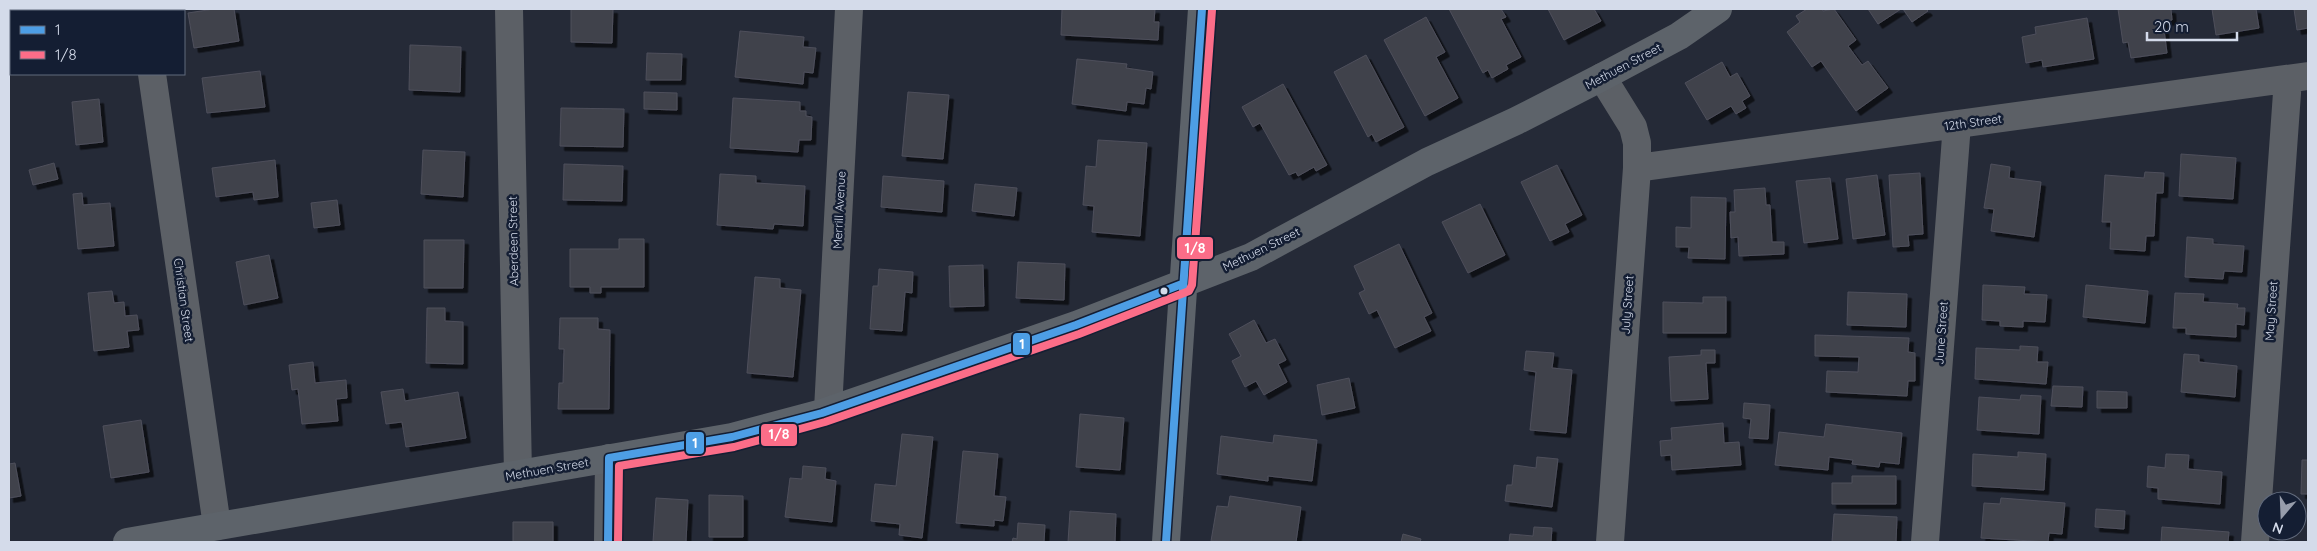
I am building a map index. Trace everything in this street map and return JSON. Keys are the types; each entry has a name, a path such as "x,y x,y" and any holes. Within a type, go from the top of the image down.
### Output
{"street":[{"name":"Aberdeen Street","path":"510,9 518,474"},
{"name":"Merrill Avenue","path":"828,410 849,9"},
{"path":"1166,542 1202,9"},
{"name":"Methuen Street","path":"127,542 200,533 518,474 732,437 828,410 1076,325 1251,256 1427,162 1516,121 1602,77 1678,36 1718,9"},
{"name":"Christian Street","path":"152,75 200,533"},
{"name":"July Street","path":"1602,77 1633,127 1637,143 1637,168 1610,542"},
{"name":"12th Street","path":"1637,168 2298,78"},
{"name":"May Street","path":"2255,542 2298,78"},
{"name":"June Street","path":"1925,542 1957,124"},
{"path":"608,542 609,458"}],"building":[{"path":"46,9 81,9 81,10"},
{"path":"214,9 234,9 239,41 194,48 188,13"},
{"path":"571,9 613,9 612,43 571,42"},
{"path":"1062,9 1155,9 1154,22 1159,22 1158,40 1061,35"},
{"path":"1449,9 1501,9 1506,17 1501,19 1521,57 1506,65 1508,69 1492,78 1488,70 1483,73"},
{"path":"1548,9 1594,9 1601,21 1564,40"},
{"path":"1807,9 1822,9 1823,11 1834,9 1856,40 1848,46 1862,65 1868,61 1888,88 1856,111 1821,61 1812,67 1787,32 1800,22 1796,16"},
{"path":"1868,9 1901,9 1878,24"},
{"path":"1903,9 1926,9 1928,11 1912,22"},
{"path":"2118,9 2171,9 2172,20 2163,22 2167,53 2131,58 2128,42 2123,43"},
{"path":"2212,9 2256,9 2259,28 2216,35"},
{"path":"2294,9 2308,9 2308,28 2297,30"},
{"path":"1426,17 1445,52 1436,57 1458,98 1425,116 1384,40"},
{"path":"2087,18 2094,59 2043,67 2042,60 2026,63 2022,37 2036,34 2035,27"},
{"path":"740,31 804,37 803,47 816,48 813,73 804,72 803,84 735,77"},
{"path":"410,45 461,47 460,92 409,90"},
{"path":"647,53 682,54 681,80 646,80"},
{"path":"1366,55 1404,127 1376,142 1372,134 1368,137 1334,72"},
{"path":"1077,59 1127,64 1126,68 1153,72 1151,89 1146,88 1144,104 1127,102 1126,111 1072,104"},
{"path":"1722,62 1730,77 1737,73 1750,96 1742,101 1746,108 1736,114 1731,106 1707,120 1685,83"},
{"path":"260,71 265,107 207,113 202,78"},
{"path":"1283,84 1327,165 1316,171 1314,167 1298,176 1296,172 1289,175 1260,123 1253,127 1242,107"},
{"path":"644,92 677,93 677,110 644,109"},
{"path":"908,92 949,95 943,159 902,156"},
{"path":"733,98 800,102 800,111 806,111 806,116 812,117 811,140 799,140 798,152 730,148"},
{"path":"99,99 103,142 76,145 72,102"},
{"path":"561,108 624,109 623,147 560,146"},
{"path":"1098,140 1147,143 1140,236 1092,232 1094,206 1083,205 1086,166 1096,167"},
{"path":"423,150 465,152 463,197 421,194"},
{"path":"2181,154 2236,158 2233,199 2179,196"},
{"path":"275,160 278,197 254,200 253,192 216,197 212,168"},
{"path":"54,163 58,179 33,185 29,170"},
{"path":"564,164 623,166 622,201 563,200"},
{"path":"1991,164 2010,167 2009,178 2041,182 2034,237 1991,231 1994,209 1984,208"},
{"path":"1557,165 1582,215 1565,224 1569,232 1550,241 1521,182"},
{"path":"2145,172 2164,173 2163,193 2156,193 2154,236 2146,236 2145,251 2110,249 2111,222 2102,222 2105,175 2144,178"},
{"path":"1920,173 1923,234 1908,235 1909,246 1893,247 1889,175"},
{"path":"720,174 756,176 756,183 805,186 803,226 774,224 773,229 717,225"},
{"path":"1877,175 1885,235 1853,239 1846,179"},
{"path":"883,176 944,181 942,212 881,207"},
{"path":"1830,178 1838,239 1804,243 1796,181"},
{"path":"975,184 1017,188 1014,216 972,211"},
{"path":"1765,188 1766,205 1770,205 1772,242 1784,242 1784,254 1739,256 1738,237 1731,238 1730,212 1735,212 1734,190"},
{"path":"82,193 83,205 110,203 114,246 78,249 73,194"},
{"path":"1691,197 1726,198 1725,259 1688,258 1689,247 1676,247 1676,227 1691,228"},
{"path":"337,200 340,225 314,228 311,203"},
{"path":"1480,204 1505,255 1468,273 1442,222"},
{"path":"2187,237 2213,239 2213,244 2244,246 2242,272 2224,271 2223,279 2185,277"},
{"path":"619,239 644,239 644,287 601,287 601,293 590,293 590,287 570,287 570,249 619,249"},
{"path":"424,240 464,240 463,288 424,288"},
{"path":"1399,244 1432,313 1424,317 1431,331 1395,348 1377,310 1369,314 1359,293 1365,290 1354,266"},
{"path":"269,255 278,298 244,305 236,262"},
{"path":"1018,262 1065,264 1064,300 1016,298"},
{"path":"983,265 984,306 950,307 949,266"},
{"path":"879,269 913,272 912,293 905,292 902,331 870,329 873,286 878,286"},
{"path":"755,277 780,279 780,288 801,290 793,377 747,373"},
{"path":"1983,285 2025,287 2024,294 2047,295 2045,322 2023,321 2023,327 2000,326 2000,321 1982,320"},
{"path":"2086,285 2148,291 2145,323 2083,317"},
{"path":"112,291 114,303 124,302 125,316 137,315 139,330 127,331 129,347 94,351 88,293"},
{"path":"1848,292 1907,294 1906,327 1847,325"},
{"path":"2175,293 2204,294 2203,302 2238,304 2237,308 2245,308 2244,325 2236,324 2236,337 2186,334 2186,328 2173,328"},
{"path":"1703,297 1726,297 1726,333 1663,333 1663,302 1703,303"},
{"path":"427,308 445,308 445,321 463,322 463,364 426,363"},
{"path":"560,318 598,318 598,329 610,330 609,409 558,409 559,383 563,383 564,349 559,349"},
{"path":"1254,320 1266,343 1275,339 1286,360 1278,364 1287,382 1264,395 1256,381 1245,387 1232,361 1241,356 1229,334"},
{"path":"1815,335 1909,338 1908,352 1915,353 1915,381 1908,381 1907,396 1826,392 1827,371 1858,372 1859,357 1815,356"},
{"path":"2020,346 2038,347 2037,362 2048,362 2046,384 1975,379 1976,348 2020,350"},
{"path":"1701,350 1715,350 1715,363 1706,363 1708,399 1671,401 1669,357 1701,355"},
{"path":"1526,351 1554,353 1552,368 1572,370 1566,433 1530,430 1536,372 1524,370"},
{"path":"2184,354 2199,355 2199,362 2237,366 2235,397 2181,392"},
{"path":"313,362 315,383 346,380 347,398 336,399 338,421 302,424 298,389 292,390 289,365"},
{"path":"1349,378 1355,408 1322,415 1317,385"},
{"path":"2053,386 2083,387 2082,407 2051,406"},
{"path":"403,389 405,401 458,392 466,438 406,447 402,422 386,424 381,392"},
{"path":"2097,391 2127,392 2127,408 2097,408"},
{"path":"2021,395 2041,396 2039,434 1977,430 1979,397 2020,400"},
{"path":"1744,403 1770,405 1768,439 1749,438 1751,419 1743,418"},
{"path":"1080,414 1124,418 1120,470 1076,467"},
{"path":"141,420 149,472 111,478 103,426"},
{"path":"1723,423 1724,443 1739,442 1741,465 1672,470 1671,455 1661,456 1660,441 1672,440 1671,428"},
{"path":"1826,424 1902,433 1899,464 1880,462 1879,467 1852,464 1853,460 1829,457 1828,470 1775,465 1779,432 1824,437"},
{"path":"902,434 933,437 922,538 899,535 900,524 871,521 875,484 896,486"},
{"path":"1274,435 1317,440 1312,481 1268,476 1268,481 1217,474 1221,436 1273,443"},
{"path":"963,451 998,454 994,496 1006,497 1003,521 994,520 994,526 956,523"},
{"path":"2018,452 2046,454 2044,490 1972,486 1973,454 2018,457"},
{"path":"2166,454 2189,455 2188,469 2222,472 2220,504 2158,499 2158,488 2147,487 2148,466 2165,468"},
{"path":"1537,457 1558,459 1552,507 1505,501 1507,485 1512,485 1514,465 1536,468"},
{"path":"2302,460 2308,460 2308,494 2307,491 2301,491"},
{"path":"15,463 21,496 9,498 9,464"},
{"path":"803,466 826,468 825,479 836,481 832,522 785,517 790,478 802,479"},
{"path":"1852,476 1896,476 1896,504 1832,504 1832,483 1852,483"},
{"path":"709,495 743,496 743,537 709,537"},
{"path":"1230,496 1301,507 1296,542 1211,541 1217,506 1228,507"},
{"path":"656,498 688,500 686,542 653,542"},
{"path":"2001,498 2065,503 2062,534 2049,533 2048,542 1981,538 1984,503 2000,504"},
{"path":"2096,509 2125,511 2124,529 2095,527"},
{"path":"1070,511 1116,514 1115,542 1068,542"},
{"path":"1834,514 1897,517 1896,542 1832,542"},
{"path":"513,522 553,522 553,542 513,542"},
{"path":"1018,523 1045,525 1044,542 1012,542 1013,538 1017,539"},
{"path":"1534,527 1552,528 1551,542 1509,542 1510,534 1533,536"},
{"path":"2162,527 2229,532 2228,542 2161,542"},
{"path":"1403,534 1421,539 1420,542 1401,542"}],"transit line":[{"name":"1","path":"1166,542 1202,9"},
{"name":"1/8","path":"618,542 619,466 734,447 825,422 1079,334 1189,291 1192,285 1212,10"},
{"name":"1","path":"608,542 609,458 732,437 822,413 1076,325 1182,284"}]}
